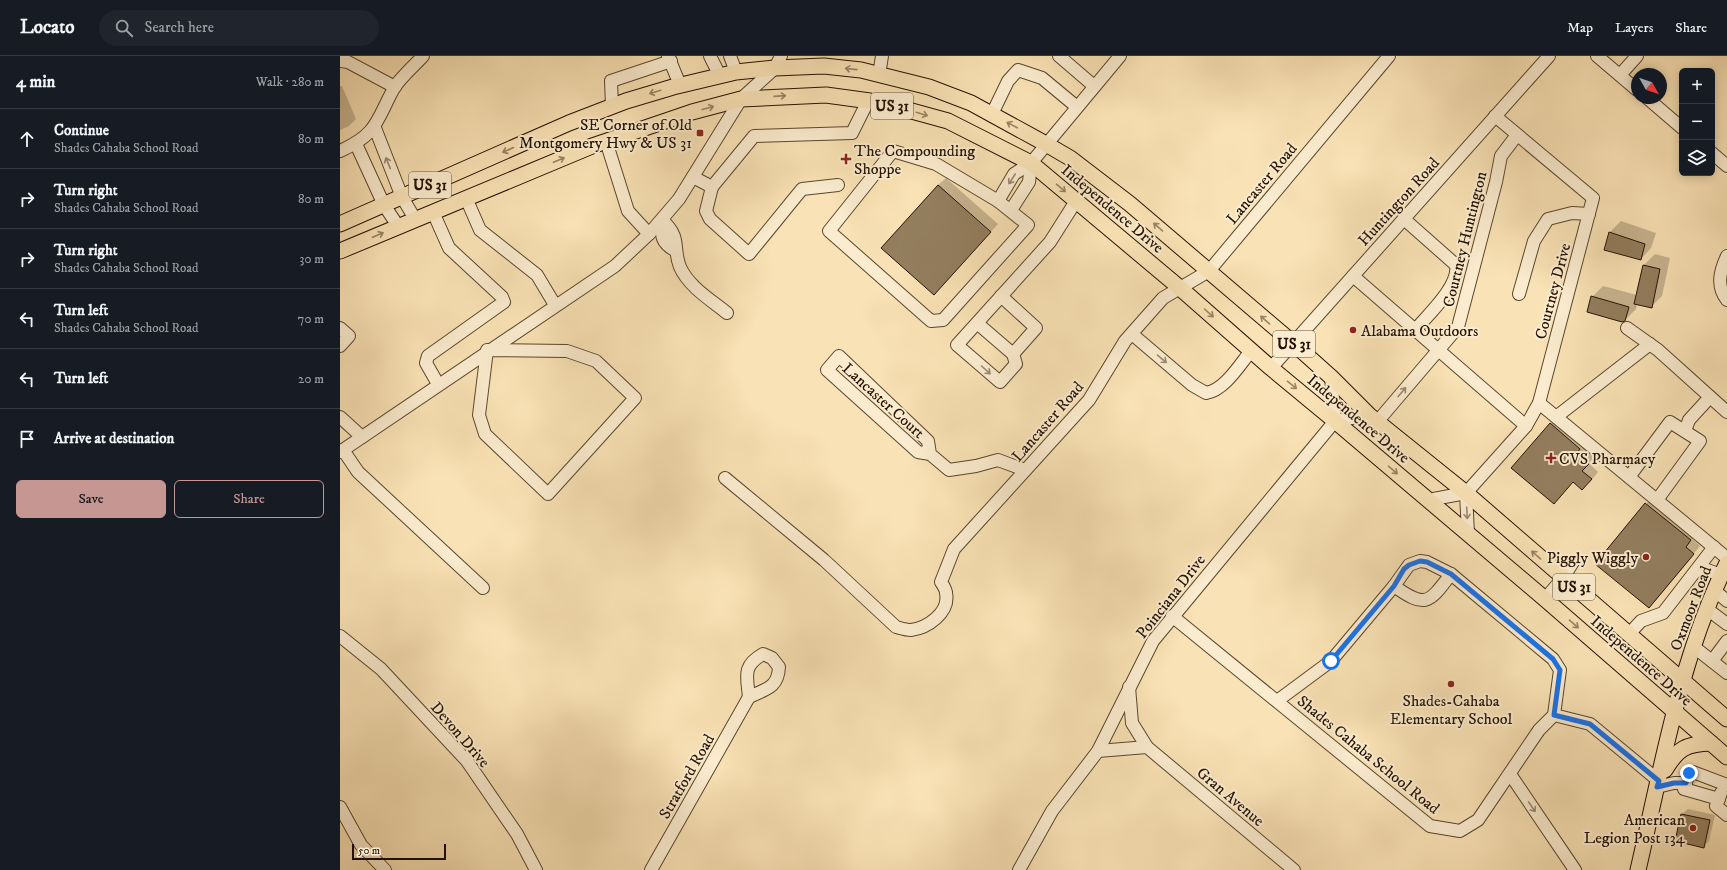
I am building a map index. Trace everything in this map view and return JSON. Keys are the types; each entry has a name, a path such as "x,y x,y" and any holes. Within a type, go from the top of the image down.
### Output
{"main road":[{"name":"Independence Drive","path":"340,224 569,123 612,106 680,85 778,62 861,70 929,87 971,103 1046,144 1070,158 1130,204 1293,343 1373,418 1466,493 1727,719"},
{"name":"Independence Drive","path":"340,251 606,141 692,112 742,99 826,95 868,101 908,110 948,122 1031,163 1545,599 1727,757"},
{"name":"Oxmoor Road","path":"1638,870 1683,680 1714,590 1724,569"},
{"path":"1658,784 1675,754 1695,743 1711,743"}],"street":[{"path":"340,152 356,144 374,128 395,87 423,56"},
{"path":"710,56 720,76"},
{"path":"730,56 736,72"},
{"path":"879,75 882,56"},
{"path":"1059,56 1094,86"},
{"path":"998,201 1014,174 1031,163 1120,56"},
{"name":"Lancaster Road","path":"725,478 824,560 896,627 909,630 924,627 937,618 944,606 946,594 941,582 954,549 1089,400 1125,341 1163,298 1209,271 1390,56"},
{"name":"Huntington Road","path":"1271,368 1549,56"},
{"path":"1597,56 1631,85"},
{"path":"1620,75 1637,56"},
{"path":"612,106 611,81 670,58 680,85"},
{"path":"340,61 348,62 395,87"},
{"path":"483,588 358,472 342,451 487,350 615,266 662,220 693,177 742,99 778,62"},
{"path":"992,114 1008,81 1018,70 1042,78 1077,107"},
{"path":"838,185 802,190 749,254 710,219 706,211 712,187 754,136 852,133 868,101"},
{"path":"1654,104 1679,125"},
{"name":"Courtney Drive","path":"1466,493 1526,426 1539,403 1593,198 1495,116"},
{"path":"374,128 402,197 415,220"},
{"name":"Courtney Huntington","path":"1373,418 1458,327 1496,182 1501,156 1517,135"},
{"path":"606,141 628,211 649,234"},
{"path":"356,144 384,205 398,226"},
{"path":"893,151 936,164 998,201 1010,210 1028,225 943,320 931,321 829,230 893,151"},
{"path":"1715,156 1727,166"},
{"path":"1010,210 1029,182 1031,163"},
{"path":"693,177 712,187"},
{"path":"466,198 480,230 537,275 555,305"},
{"path":"977,323 1013,354 1016,364 1000,382 957,345 1050,242 1076,200"},
{"path":"433,212 449,248 502,297 504,302 428,356 426,363 438,384"},
{"path":"1520,294 1534,241 1548,219 1572,214 1589,214"},
{"path":"1404,219 1456,266 1457,272 1453,284 1416,329"},
{"path":"662,220 671,228 677,241 676,251 680,267 685,276 702,294 727,313"},
{"path":"1727,256 1720,272 1722,294 1727,300"},
{"path":"1353,276 1416,329 1526,426"},
{"path":"1001,296 1036,328 1013,354"},
{"path":"340,328 349,336 340,346"},
{"path":"1627,328 1650,344 1727,412"},
{"path":"1132,334 1192,385 1203,392 1210,392 1227,380 1251,351"},
{"path":"1556,417 1650,344"},
{"path":"487,350 567,351 596,361 635,398 548,494 485,434 479,416 487,350"},
{"name":"Lancaster Court","path":"930,454 928,441 839,356 827,370 918,452 930,454 949,470 976,466 998,460 1025,470"},
{"path":"1331,377 1336,421 1373,418"},
{"path":"1685,431 1690,420 1710,397"},
{"path":"1539,403 1727,558"},
{"path":"879,417 890,405"},
{"path":"340,417 362,436"},
{"name":"Poinciana Drive","path":"1020,870 1052,811 1098,751 1129,686 1153,641 1172,616 1336,421"},
{"path":"1629,477 1670,422 1700,441 1657,500"},
{"path":"1428,500 1466,493 1468,534"},
{"path":"1629,634 1641,621 1663,613 1714,547"},
{"name":"Shades Cahaba School Road","path":"1172,616 1430,826 1460,831 1478,820 1539,730 1554,715 1560,670 1553,659 1451,574 1427,562 1414,562 1404,569 1394,586 1331,661 1278,701"},
{"path":"1545,599 1563,578 1574,562"},
{"path":"1699,567 1724,569"},
{"path":"1394,586 1410,598 1424,601 1435,594 1451,574"},
{"path":"1714,590 1727,601"},
{"path":"1707,609 1727,624"},
{"name":"Devon Drive","path":"340,636 381,669 467,761 517,834 536,870"},
{"path":"1712,661 1727,641"},
{"path":"1694,647 1727,673"},
{"name":"Gran Avenue","path":"1129,686 1132,723 1147,747 1294,870"},
{"name":"Stratford Road","path":"651,870 749,697"},
{"path":"1554,715 1590,724 1658,784 1686,783"},
{"path":"1098,751 1147,747"},
{"path":"1718,799 1686,792 1684,790 1689,773 1693,772 1726,780 1716,806 1727,815"},
{"path":"1510,774 1575,870"},
{"path":"340,807 361,845 381,869"}],"building":[{"path":"938,185 991,232 934,295 881,248"},
{"path":"1609,232 1645,244 1641,260 1604,250"},
{"path":"1643,265 1660,269 1652,308 1634,304"},
{"path":"1591,296 1629,307 1625,321 1622,322 1587,312"},
{"name":"CVS Pharmacy","path":"1550,423 1580,449 1577,453 1589,464 1582,471 1592,479 1582,490 1573,482 1554,504 1511,468"},
{"name":"Piggly Wiggly","path":"1645,503 1691,540 1686,547 1694,554 1649,608 1595,564"},
{"name":"American Legion Post 134","path":"1681,814 1710,820 1704,848 1675,841"}],"place":[{"name":"SE Corner of Old Montgomery Hwy & US 31","path":"700,133"},
{"name":"The Compounding Shoppe","path":"846,159"},
{"name":"Alabama Outdoors","path":"1353,330"},
{"name":"CVS Pharmacy","path":"1551,458"},
{"name":"Piggly Wiggly","path":"1646,557"},
{"name":"Shades-Cahaba Elementary School","path":"1451,684"},
{"name":"American Legion Post 134","path":"1693,828"}],"route":[{"path":"1331,661 1394,586 1404,569 1414,562 1427,562 1451,574 1553,659 1560,670 1554,715 1590,724 1659,781 1657,787 1674,783 1686,783 1689,773"}]}
